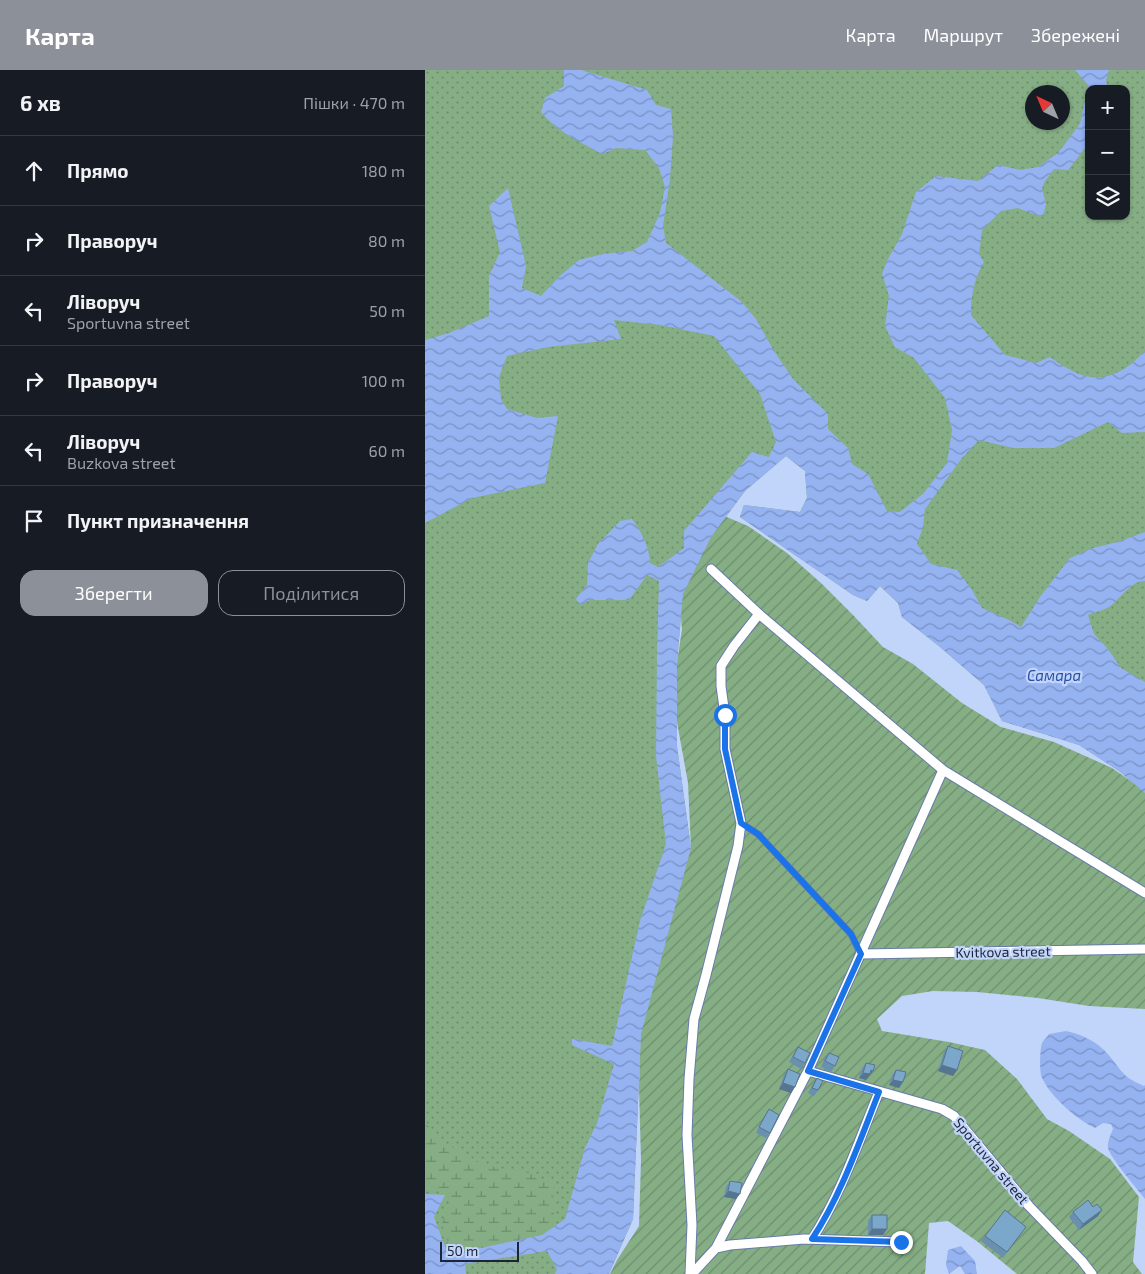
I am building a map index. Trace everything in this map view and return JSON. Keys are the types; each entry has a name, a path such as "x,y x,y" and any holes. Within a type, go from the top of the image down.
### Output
{"street":[{"path":"711,569 759,614 943,770 1145,893"},
{"path":"691,1274 692,1225 687,1135 694,1019 738,846 741,823 725,749 725,715 721,686 721,666 759,614"},
{"path":"691,1274 716,1248 808,1071 943,770"},
{"name":"Kvitkova street","path":"861,954 1145,949"},
{"name":"Sportuvna street","path":"808,1071 942,1110 954,1116 1029,1206 1092,1274"},
{"path":"812,1239 825,1221 879,1092"},
{"path":"716,1248 730,1245 812,1239 901,1242"}],"lane":[{"path":"741,823 758,834 851,934 861,954"}],"green space":[{"path":"425,70 1145,70 1145,793 1119,771 1079,745 1002,721 984,685 902,617 898,603 880,586 867,601 853,595 740,517 744,505 800,512 807,498 805,471 786,456 745,491 711,537 683,594 677,663 677,746 691,848 641,1034 633,1219 609,1274 425,1274"},
{"path":"722,515 748,526 787,553 821,583 883,647 913,664 962,703 1001,727 1054,742 1112,768 1145,791 1145,1009 1089,1006 1038,998 977,992 933,991 902,996 877,1019 882,1031 985,1050 1017,1079 1047,1119 1069,1131 1110,1159 1139,1197 1133,1262 1142,1274 1017,1274 978,1242 948,1221 929,1223 925,1274 610,1274 639,1226 641,1019 691,848 688,783 673,700 682,629 679,596"},
{"path":"425,1119 434,1137 486,1166 529,1173 553,1184 554,1213 552,1232 519,1243 478,1244 450,1251 442,1224 451,1199 438,1190 425,1188"}],"water":[{"name":"Самара","path":"564,70 581,70 647,90 656,105 671,109 673,136 670,179 663,226 666,243 742,302 756,319 793,379 828,414 828,429 848,448 852,464 868,474 887,511 900,512 923,494 947,463 952,430 945,398 914,358 895,347 885,326 889,296 882,274 902,234 916,192 936,176 978,181 998,165 1020,170 1038,167 1058,153 1080,124 1085,100 1085,148 1068,170 1054,169 1045,181 1042,188 1046,205 1043,216 1018,208 1001,211 982,230 979,254 984,262 974,287 971,315 1005,355 1036,363 1050,357 1068,369 1085,376 1104,377 1114,374 1127,367 1145,351 1145,432 1122,433 1108,422 1054,448 1013,448 979,440 962,458 925,509 923,527 917,544 931,564 957,570 972,590 982,608 1021,627 1040,597 1070,558 1093,548 1118,542 1145,532 1145,581 1134,584 1107,608 1088,615 1094,634 1108,649 1121,668 1145,682 1145,793 1119,771 1079,745 1002,721 984,685 902,617 898,603 880,586 867,601 853,595 740,517 744,505 800,512 807,498 805,471 786,456 745,491 711,537 683,594 677,663 677,746 691,848 641,1034 633,1219 609,1274 555,1274 557,1269 547,1251 465,1264 466,1274 425,1274 425,1194 445,1195 434,1217 448,1255 542,1235 565,1219 585,1148 597,1123 614,1064 572,1045 572,1039 612,1046 640,921 666,844 656,756 659,581 647,575 629,600 590,600 580,605 576,599 587,585 588,563 598,544 620,521 632,519 644,540 650,563 658,567 684,548 684,531 752,452 769,457 776,442 760,394 714,336 660,325 614,320 621,339 548,347 507,356 499,377 501,399 507,409 537,418 558,416 545,483 472,498 425,523 425,340 449,333 489,316 489,276 500,252 489,206 508,188 526,266 522,288 541,296 579,260 603,254 632,251 647,242 660,213 665,187 659,168 645,150 616,148 602,154 561,130 541,112 545,98 564,86"},
{"name":"Самара","path":"1075,70 1109,70 1106,80 1107,85 1088,85"},
{"path":"1066,1031 1096,1043 1129,1078 1145,1085 1145,1199 1118,1165 1108,1148 1109,1138 1113,1129 1111,1124 1103,1123 1095,1128 1080,1119 1051,1093 1042,1078 1040,1061 1042,1043 1049,1034"},
{"path":"961,1246 975,1261 977,1274 965,1274 960,1266 949,1274 946,1265 948,1250"}],"building":[{"path":"948,1046 963,1051 957,1070 942,1065"},
{"path":"798,1047 810,1053 805,1063 793,1057"},
{"path":"829,1053 839,1057 835,1066 825,1061"},
{"path":"866,1063 875,1065 870,1074 863,1073"},
{"path":"788,1069 800,1074 795,1087 783,1083"},
{"path":"896,1070 906,1072 903,1082 893,1080"},
{"path":"817,1078 823,1081 818,1090 812,1088"},
{"path":"769,1109 779,1115 770,1133 759,1127"},
{"path":"730,1181 742,1183 740,1194 728,1191"},
{"path":"1088,1200 1093,1207 1097,1204 1102,1210 1083,1224 1073,1212"},
{"path":"1005,1210 1026,1227 1007,1252 985,1236"},
{"path":"872,1215 887,1215 887,1229 872,1229"}],"route":[{"path":"725,715 725,749 741,823 758,834 851,934 861,954 808,1071 879,1092 825,1221 812,1239 901,1242"}]}
